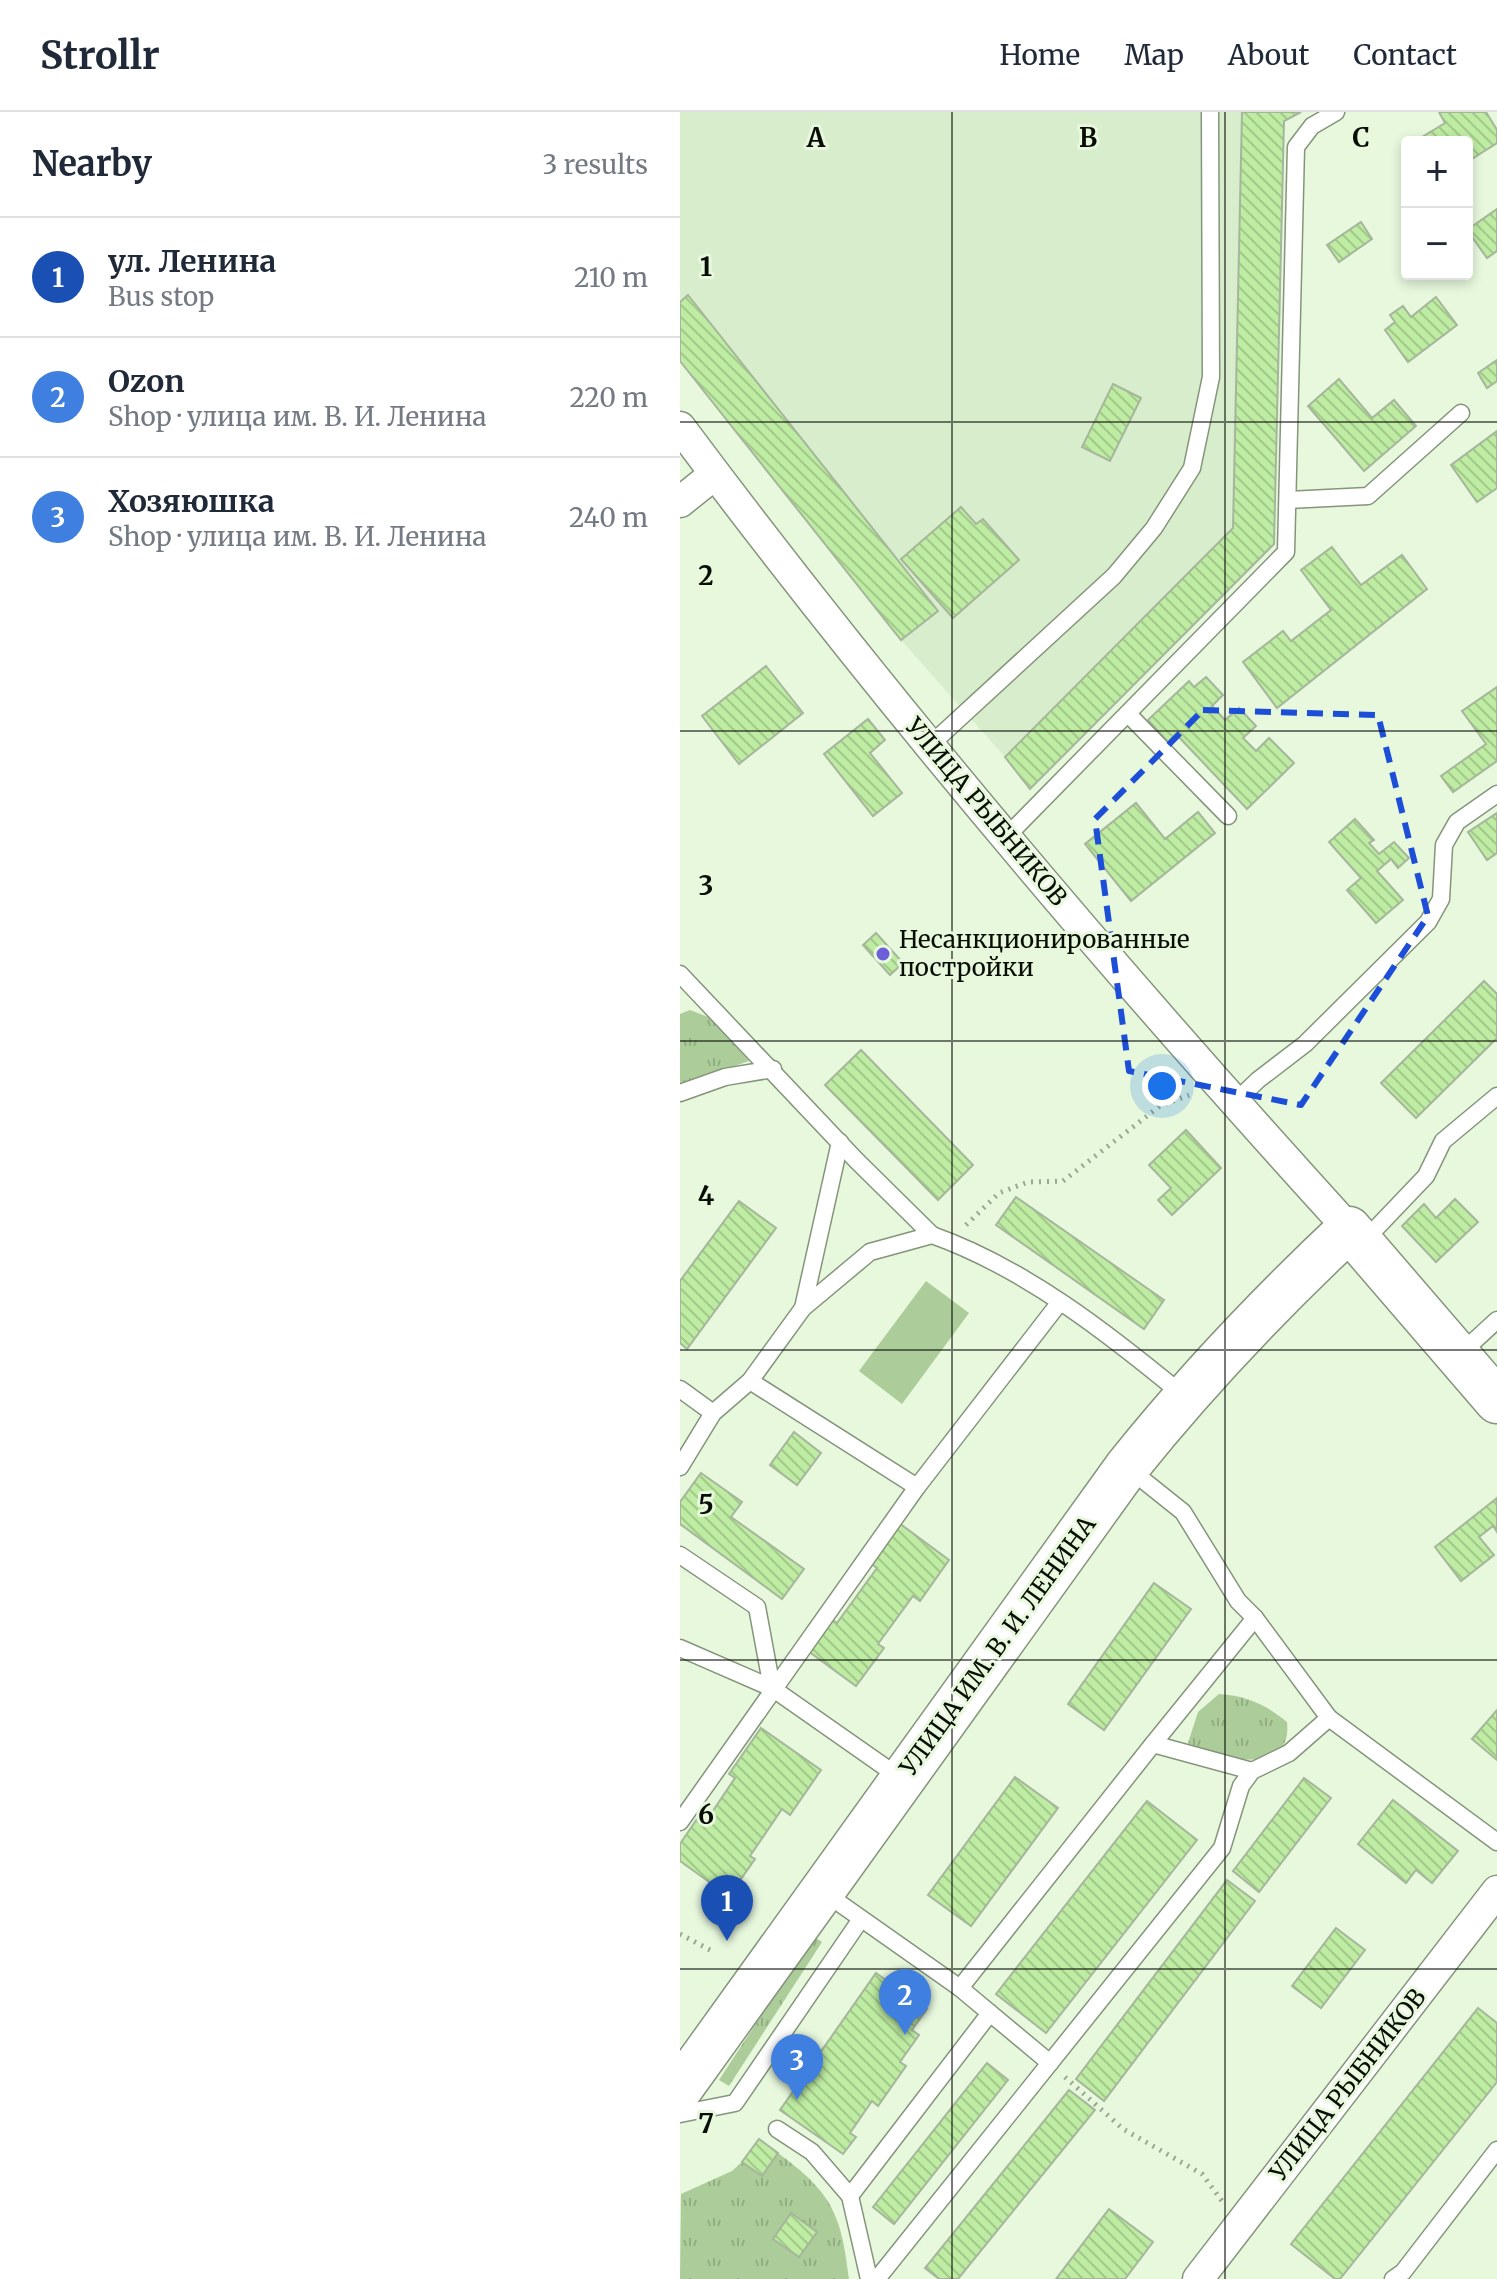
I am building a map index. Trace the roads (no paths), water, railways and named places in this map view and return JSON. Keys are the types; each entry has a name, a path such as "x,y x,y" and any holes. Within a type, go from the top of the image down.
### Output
{"main road":[{"name":"УЛИЦА РЫБНИКОВ","path":"1356,1236 1497,1401"},
{"name":"УЛИЦА ИМ. В. И. ЛЕНИНА","path":"680,2089 1127,1467 1184,1396 1280,1293 1356,1236"}],"street":[{"name":"УЛИЦА РЫБНИКОВ","path":"680,427 928,747 1234,1103 1356,1236"},
{"path":"680,502 715,474"},
{"name":"УЛИЦА РЫБНИКОВ","path":"1198,2279 1493,1906"}],"lane":[{"path":"928,747 1114,576 1154,528 1192,468 1211,377 1210,112"},
{"path":"1007,836 1286,552 1296,147 1312,126 1336,112"},
{"path":"1288,500 1368,496 1461,413"},
{"path":"1128,714 1228,816"},
{"path":"1234,1103 1305,1044 1428,922 1441,899 1444,845 1457,822 1497,794"},
{"path":"681,977 932,1235 949,1241 1060,1302 1184,1396"},
{"path":"680,1093 725,1077 773,1069"},
{"path":"1356,1236 1426,1176 1443,1141 1497,1096"},
{"path":"803,1308 840,1142"},
{"path":"680,1467 713,1413 750,1381 803,1308 870,1252 932,1235"},
{"path":"680,1822 917,1487 1060,1302"},
{"path":"1458,1356 1497,1320"},
{"path":"750,1381 917,1487"},
{"path":"680,1389 713,1413"},
{"path":"1127,1467 1183,1512 1238,1601 1255,1618 1329,1718 1497,1842"},
{"path":"680,1555 757,1607 772,1688"},
{"path":"960,1988 1255,1618"},
{"path":"680,1648 772,1688 903,1779"},
{"path":"877,2279 1222,1848 1241,1786 1252,1771 1289,1753 1329,1718"},
{"path":"1153,1744 1252,1771"},
{"path":"822,1891 960,1988 1050,2063"},
{"path":"680,2114 735,2103 861,1919"},
{"path":"850,2196 990,2013"},
{"path":"777,2129 812,2152 850,2196 869,2279"},
{"path":"1393,2279 1403,2272 1497,2150"}],"place":[{"name":"Несанкционированные постройки","path":"883,954"},
{"name":"ул. Ленина","path":"727,1941"},
{"name":"Ozon","path":"905,2035"},
{"name":"Хозяюшка","path":"797,2100"}]}
